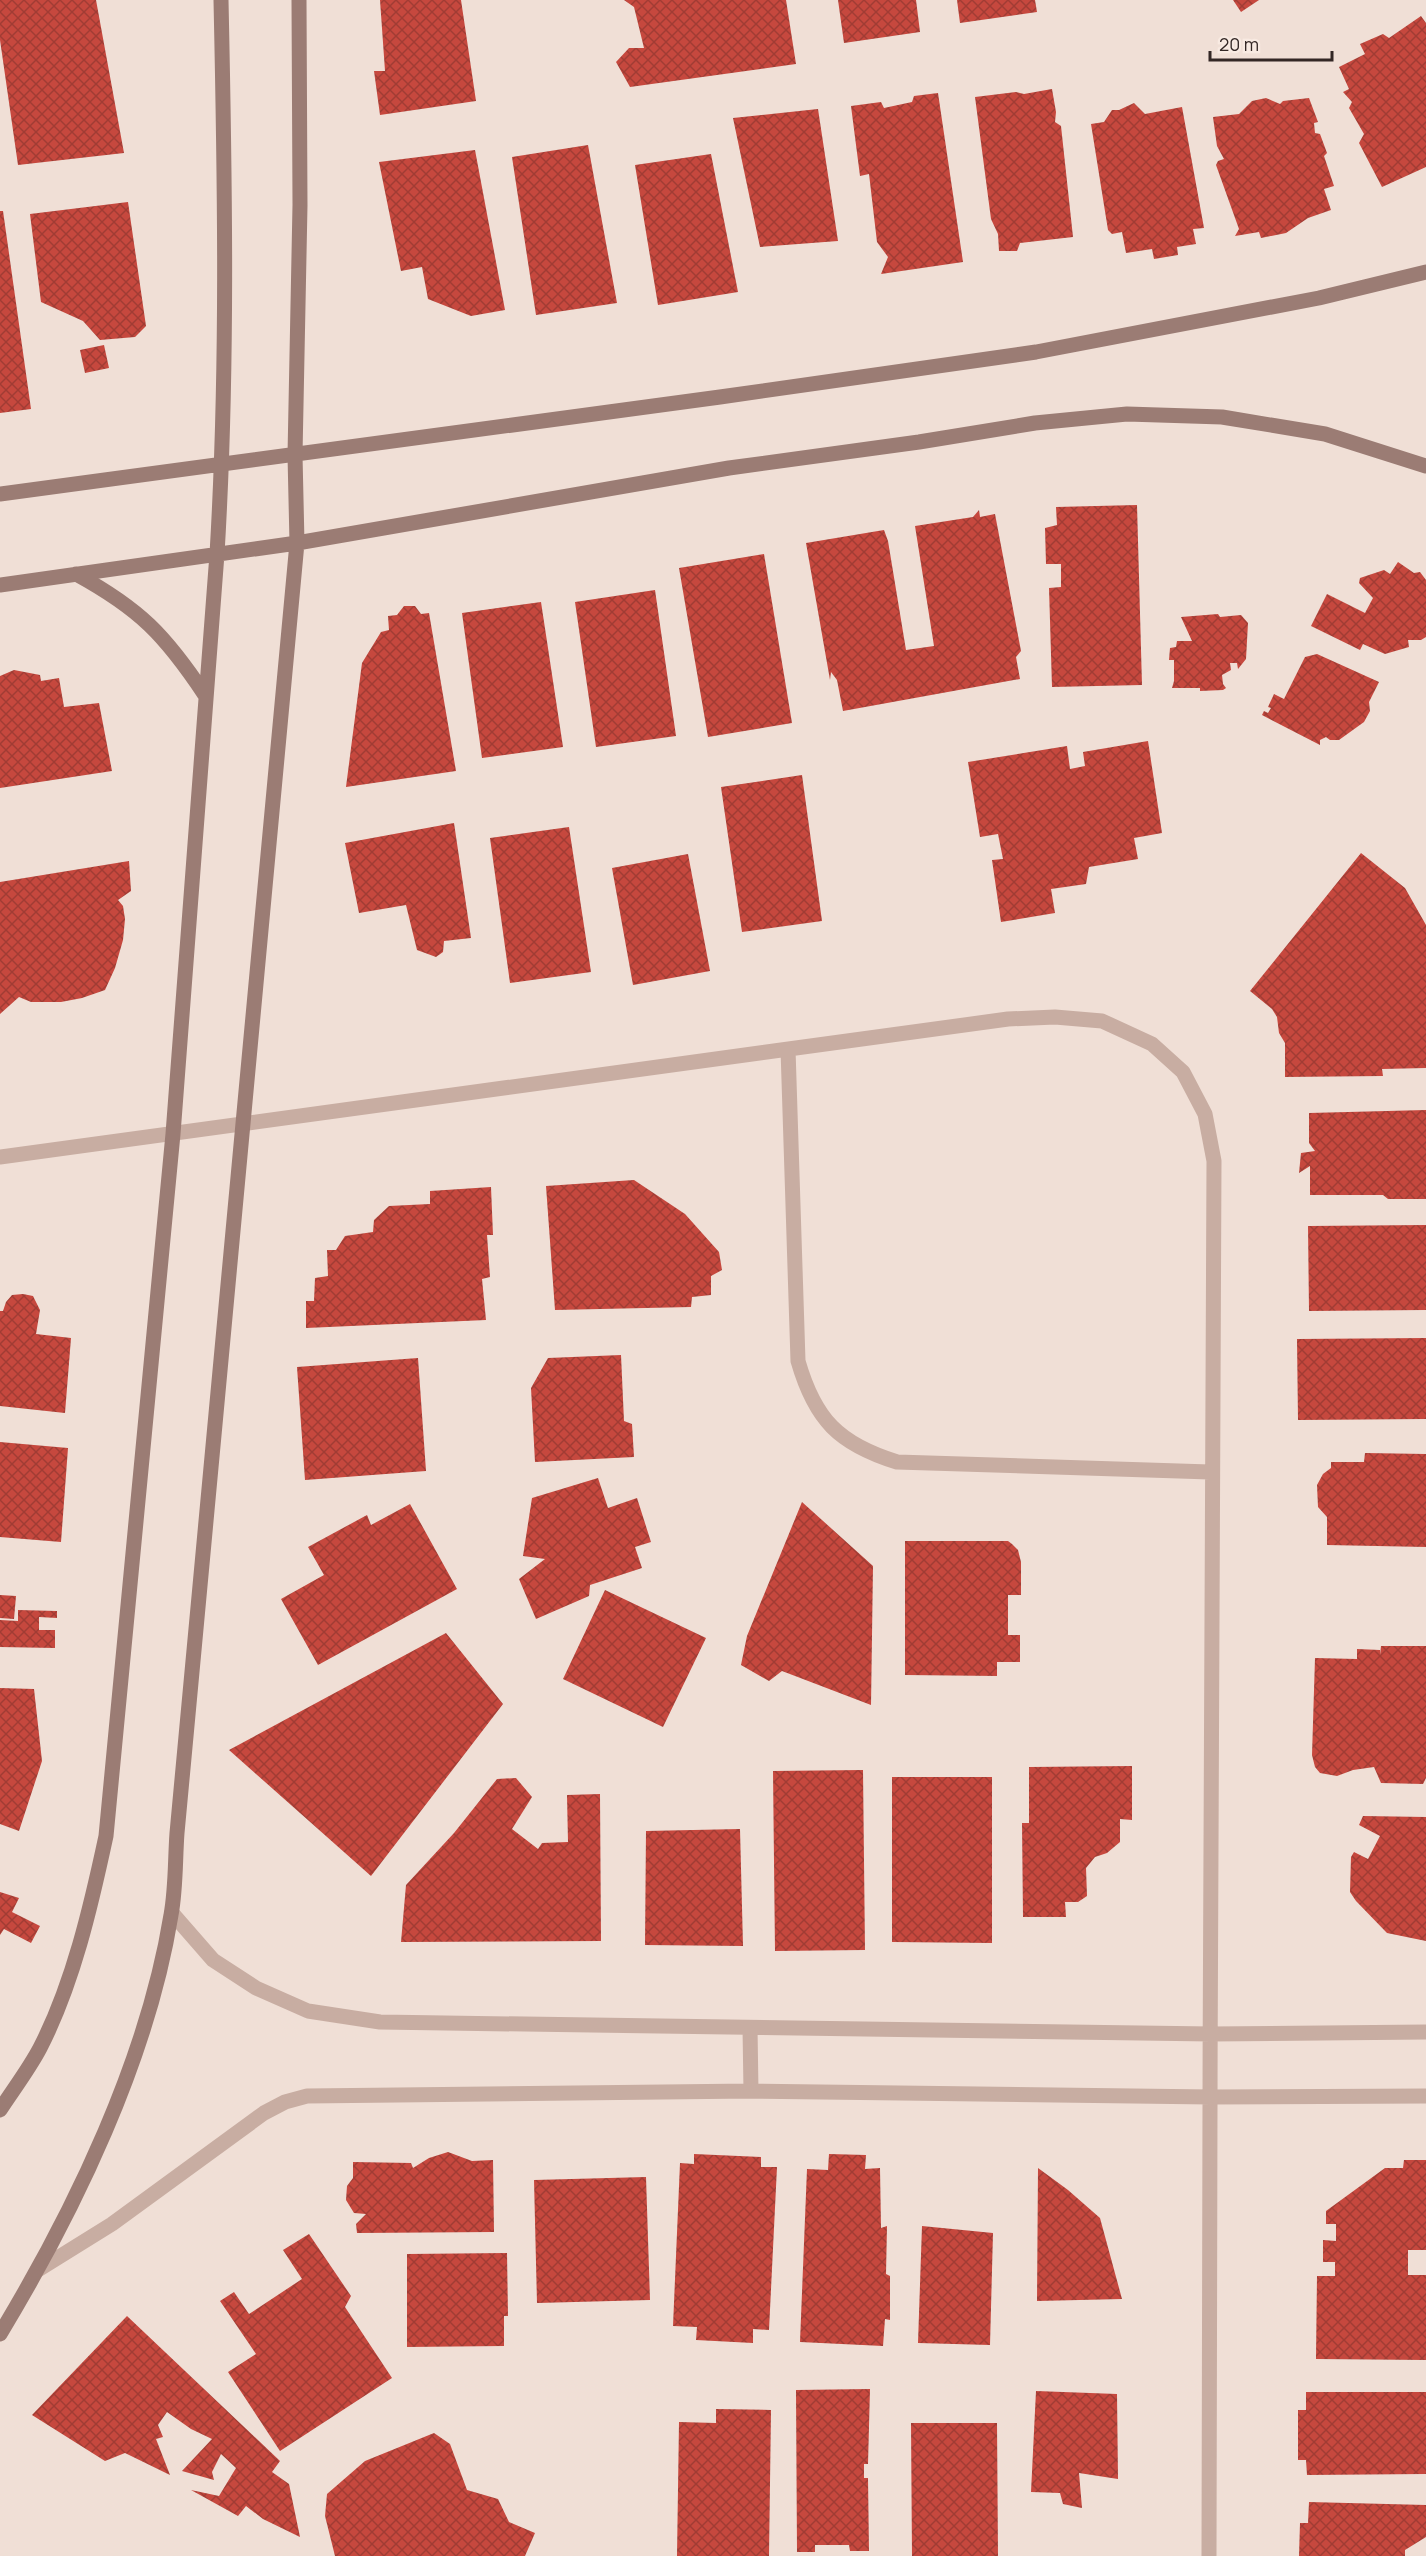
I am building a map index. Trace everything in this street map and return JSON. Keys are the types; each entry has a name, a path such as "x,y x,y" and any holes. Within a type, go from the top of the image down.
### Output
{"street":[{"path":"0,2110 40,2048 62,1996 94,1892 106,1836 173,1134 223,464 226,211 221,0"},
{"path":"0,2334 38,2270 99,2143 142,2032 172,1912 179,1809 297,543 295,455 300,205 299,0"},
{"path":"0,494 1036,352 1319,298 1426,272"},
{"path":"0,585 297,543 729,468 919,442 1035,423 1127,414 1222,417 1325,434 1426,466"},
{"path":"76,574 115,595 149,622 178,654 206,695"},
{"path":"0,1157 1008,1019 1055,1017 1102,1021 1152,1044 1183,1072 1205,1114 1214,1161 1210,1472 1212,2034 1209,2556"},
{"path":"788,1049 798,1361 811,1399 822,1416 843,1438 868,1453 897,1462 1210,1472"},
{"path":"172,1912 213,1960 256,1988 308,2011 380,2022 1212,2034 1426,2032"},
{"path":"750,2028 751,2091"},
{"path":"38,2270 112,2224 264,2113 285,2102 307,2096 751,2091 1211,2097 1426,2096"}],"building":[{"path":"0,0 96,0 124,153 18,165 0,40"},
{"path":"380,0 461,0 476,101 380,115 374,71 385,71"},
{"path":"624,0 786,0 796,64 630,87 616,62 629,48 644,48 634,7"},
{"path":"838,0 916,0 920,32 844,43"},
{"path":"957,0 1035,0 1037,12 960,23"},
{"path":"1233,0 1259,0 1241,12"},
{"path":"1421,16 1426,23 1426,167 1382,187 1359,143 1364,134 1349,108 1352,102 1343,92 1349,89 1339,67 1365,54 1360,44 1383,34 1389,38"},
{"path":"1052,89 1056,112 1055,122 1061,126 1073,237 1020,243 1017,251 999,251 998,234 991,219 975,97 1016,92 1024,94"},
{"path":"938,93 963,262 881,274 888,257 877,242 869,174 860,176 851,106 881,102 884,108 912,102 914,96"},
{"path":"1266,98 1280,104 1283,101 1309,98 1318,122 1314,123 1315,133 1320,134 1327,153 1324,156 1334,186 1324,189 1331,210 1308,218 1286,233 1261,238 1259,232 1235,236 1239,229 1216,165 1218,161 1224,159 1217,146 1213,117 1239,114 1252,101"},
{"path":"1134,103 1145,114 1182,107 1204,228 1193,229 1196,244 1177,247 1178,255 1154,259 1152,249 1126,253 1122,232 1112,234 1108,230 1091,124 1104,122 1112,110 1119,110"},
{"path":"818,109 838,241 760,247 733,118"},
{"path":"588,145 617,303 536,315 512,157"},
{"path":"475,150 505,310 471,316 428,299 422,267 401,271 379,162"},
{"path":"711,154 738,292 658,305 635,165"},
{"path":"128,202 146,326 135,337 100,340 83,321 41,302 30,214"},
{"path":"0,211 3,211 31,409 0,413"},
{"path":"104,345 109,368 85,373 80,350"},
{"path":"1137,505 1142,685 1052,687 1049,588 1061,587 1061,564 1046,564 1045,528 1057,525 1056,507"},
{"path":"979,510 980,517 995,514 1021,651 1016,657 1020,679 843,711 837,680 831,672 830,680 806,543 884,530 888,541 906,650 934,646 915,526 973,517"},
{"path":"764,554 792,723 708,737 679,568"},
{"path":"1398,562 1414,573 1420,572 1426,580 1426,637 1421,640 1408,640 1409,647 1385,654 1363,644 1360,650 1311,626 1327,594 1365,613 1373,598 1359,583 1360,578 1384,570 1390,574"},
{"path":"655,590 676,736 596,747 575,602"},
{"path":"541,602 563,747 482,758 462,613"},
{"path":"404,606 415,606 421,614 429,613 456,771 346,787 362,663 381,632 389,630 388,616 397,615"},
{"path":"1218,614 1220,617 1241,615 1248,623 1246,659 1238,669 1237,663 1230,663 1231,670 1222,675 1226,688 1223,690 1200,691 1200,688 1172,688 1174,660 1169,660 1170,648 1176,647 1177,641 1192,641 1181,617"},
{"path":"1317,654 1379,682 1369,702 1370,711 1364,722 1339,740 1330,740 1326,737 1320,740 1320,745 1262,715 1264,711 1268,713 1271,708 1268,707 1274,694 1284,699 1305,657"},
{"path":"14,670 40,675 41,681 59,678 64,707 99,703 112,771 0,788 0,676"},
{"path":"1148,741 1162,833 1134,838 1138,859 1089,867 1086,884 1051,889 1055,913 1001,922 992,860 1003,859 998,834 980,837 968,762 1067,746 1070,769 1085,766 1083,752"},
{"path":"802,775 822,921 742,932 721,787"},
{"path":"454,823 471,938 444,941 443,952 436,957 417,950 406,905 359,913 345,843"},
{"path":"569,827 591,972 510,983 490,838"},
{"path":"1361,853 1405,888 1426,925 1426,1068 1382,1069 1383,1076 1285,1077 1285,1043 1279,1033 1277,1017 1272,1009 1250,991"},
{"path":"688,854 710,971 633,985 612,868"},
{"path":"129,861 131,891 118,900 123,906 125,919 123,940 115,968 105,990 61,1002 31,1002 19,997 0,1014 0,882"},
{"path":"1426,1110 1426,1199 1388,1199 1383,1195 1310,1195 1310,1166 1299,1173 1301,1153 1315,1151 1309,1143 1309,1113"},
{"path":"634,1180 685,1214 719,1252 722,1270 711,1276 711,1295 692,1297 691,1307 555,1310 546,1186"},
{"path":"491,1187 493,1235 487,1235 490,1277 482,1279 486,1320 306,1328 306,1301 314,1301 315,1278 328,1276 327,1250 336,1250 345,1236 373,1232 374,1220 389,1206 430,1204 430,1191"},
{"path":"1426,1225 1426,1310 1309,1311 1308,1226"},
{"path":"12,1295 33,1296 40,1310 36,1334 71,1338 65,1413 0,1406 0,1311 3,1311"},
{"path":"1426,1338 1426,1419 1298,1420 1297,1339"},
{"path":"621,1355 624,1421 632,1424 634,1457 535,1462 531,1388 548,1358"},
{"path":"418,1358 426,1471 305,1480 297,1367"},
{"path":"0,1442 68,1448 61,1542 0,1537"},
{"path":"1365,1453 1426,1454 1426,1547 1327,1545 1327,1517 1318,1507 1317,1485 1323,1474 1331,1468 1331,1462 1364,1462"},
{"path":"598,1478 608,1508 637,1498 651,1542 635,1547 642,1568 590,1585 589,1596 536,1619 519,1579 545,1559 523,1556 532,1498"},
{"path":"802,1502 873,1566 871,1705 782,1671 769,1681 741,1665 747,1636"},
{"path":"410,1504 457,1589 318,1665 281,1599 324,1575 308,1547 367,1515 371,1525"},
{"path":"905,1541 1008,1541 1018,1550 1021,1562 1021,1595 1008,1595 1008,1635 1020,1635 1020,1662 997,1662 997,1676 905,1675"},
{"path":"605,1590 706,1638 663,1727 563,1679"},
{"path":"0,1595 16,1596 14,1619 0,1618"},
{"path":"18,1610 57,1611 57,1618 39,1617 39,1630 55,1630 55,1648 0,1647 0,1620 18,1621"},
{"path":"446,1633 503,1704 371,1876 229,1750"},
{"path":"1381,1646 1426,1646 1426,1778 1423,1784 1381,1783 1374,1767 1353,1770 1337,1776 1320,1773 1315,1767 1312,1755 1315,1658 1357,1659 1357,1649 1380,1650 1380,1655"},
{"path":"0,1688 34,1689 42,1761 19,1831 0,1824"},
{"path":"1132,1766 1132,1820 1120,1819 1120,1842 1107,1853 1095,1857 1086,1868 1087,1896 1078,1902 1065,1902 1066,1917 1023,1917 1022,1823 1029,1823 1029,1767"},
{"path":"863,1770 865,1950 775,1951 773,1771"},
{"path":"892,1777 992,1777 992,1943 892,1942"},
{"path":"516,1778 532,1797 512,1829 538,1849 542,1843 568,1842 567,1795 600,1794 601,1941 401,1942 406,1885 454,1833 497,1779"},
{"path":"1363,1816 1426,1817 1426,1941 1387,1933 1350,1892 1351,1857 1354,1852 1368,1859 1380,1836 1359,1825"},
{"path":"740,1829 743,1946 645,1945 646,1831"},
{"path":"0,1892 19,1898 12,1912 40,1926 31,1943 4,1929 0,1935"},
{"path":"448,2152 472,2161 493,2160 494,2232 357,2233 356,2224 366,2214 354,2213 346,2200 347,2186 353,2178 353,2162 411,2163 413,2168 429,2158"},
{"path":"694,2154 761,2157 761,2167 777,2167 769,2330 753,2329 753,2343 696,2340 697,2327 673,2326 680,2163 694,2164"},
{"path":"829,2154 866,2155 865,2169 880,2168 881,2228 887,2226 886,2274 890,2276 890,2320 885,2319 883,2346 800,2342 807,2169 828,2170"},
{"path":"1404,2160 1426,2160 1426,2250 1408,2250 1408,2275 1426,2275 1426,2360 1316,2359 1317,2276 1335,2276 1335,2262 1323,2262 1323,2240 1336,2241 1336,2224 1326,2224 1326,2211 1385,2168 1403,2168"},
{"path":"1038,2168 1100,2218 1122,2299 1037,2301"},
{"path":"646,2177 650,2300 537,2303 534,2180"},
{"path":"922,2226 993,2233 990,2345 918,2343"},
{"path":"309,2234 351,2296 345,2307 392,2378 280,2451 228,2372 256,2354 220,2301 234,2292 249,2314 302,2279 283,2250"},
{"path":"507,2253 508,2316 504,2316 504,2346 407,2347 407,2254"},
{"path":"127,2316 280,2461 272,2472 289,2484 300,2537 263,2519 246,2506 238,2516 191,2490 219,2496 236,2468 221,2454 212,2472 214,2480 182,2471 212,2439 191,2429 167,2412 158,2425 163,2437 156,2439 170,2475 125,2453 105,2461 32,2415"},
{"path":"870,2389 868,2464 864,2464 864,2478 868,2478 869,2551 850,2551 849,2545 815,2545 815,2552 797,2552 796,2390"},
{"path":"1036,2391 1117,2394 1118,2479 1079,2473 1082,2508 1063,2504 1060,2493 1031,2492"},
{"path":"1306,2392 1426,2392 1426,2474 1307,2475 1306,2460 1298,2460 1298,2410 1306,2410"},
{"path":"716,2409 771,2410 769,2556 677,2556 679,2422 716,2423"},
{"path":"911,2423 997,2423 998,2556 912,2556"},
{"path":"434,2433 450,2444 467,2490 498,2499 509,2522 535,2533 525,2556 335,2556 325,2516 327,2494 365,2461"},
{"path":"1309,2502 1426,2505 1426,2537 1405,2550 1405,2556 1299,2556 1300,2523 1308,2523"}]}
